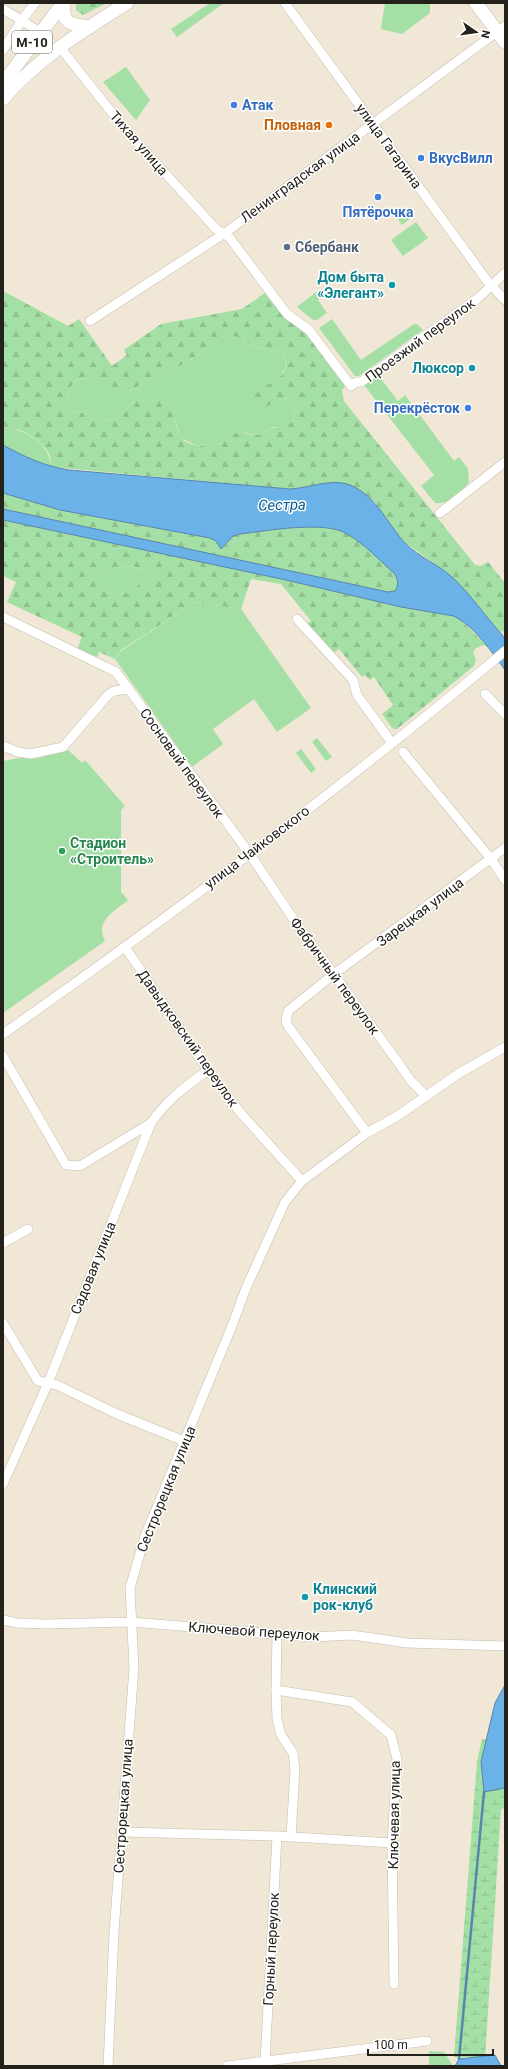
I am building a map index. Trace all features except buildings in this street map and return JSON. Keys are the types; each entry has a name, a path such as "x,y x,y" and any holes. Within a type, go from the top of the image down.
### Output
{"highway":[{"path":"64,3 65,18 77,25 90,27"},
{"name":"М-10","path":"3,83 40,32 64,3"},
{"name":"М-10","path":"3,99 44,58 59,46 127,3"},
{"path":"476,3 502,33"}],"street":[{"path":"3,50 22,20 36,3"},
{"name":"улица Гагарина","path":"285,3 491,289 505,300"},
{"path":"3,9 40,32 45,43 44,58"},
{"name":"Ленинградская улица","path":"90,321 225,233 372,123 502,33"},
{"name":"Тихая улица","path":"59,46 124,128 216,229 225,233 287,314 309,330 351,386"},
{"name":"Проезжий переулок","path":"351,386 356,382 361,382 491,289 505,273"},
{"path":"491,289 505,289"},
{"path":"440,513 505,462"},
{"name":"Сосновый переулок","path":"3,617 116,672 249,853"},
{"path":"297,619 353,680 357,695 392,743"},
{"name":"улица Чайковского","path":"3,1034 125,947 249,853 392,743 505,651"},
{"path":"3,746 18,752 30,754 63,747 108,695 114,691 128,689"},
{"path":"485,694 505,714"},
{"path":"403,752 491,859 505,880"},
{"name":"Зарецкая улица","path":"367,1133 288,1026 286,1020 288,1011 334,974 505,848"},
{"name":"Фабричный переулок","path":"249,853 292,917 411,1081 426,1096"},
{"name":"Давыдковский переулок","path":"125,947 208,1070 239,1111 302,1181"},
{"name":"Сестрорецкая улица","path":"108,2066 114,1932 134,1668 130,1588 145,1536 232,1326 246,1288 285,1202 302,1181 367,1133 399,1115 458,1074 505,1047"},
{"path":"3,1056 66,1165 80,1166 151,1123"},
{"name":"Садовая улица","path":"3,1484 48,1383 151,1123 162,1107 176,1093 208,1070"},
{"path":"3,1243 28,1229"},
{"path":"3,1323 38,1381 57,1385 117,1414 184,1442"},
{"name":"Ключевой переулок","path":"3,1620 17,1623 45,1624 131,1622 313,1637 352,1635 407,1643 505,1646"},
{"path":"277,1634 277,1719 281,1734 293,1753 295,1769 291,1837"},
{"name":"Ключевая улица","path":"276,1690 352,1702 391,1735 397,1759 392,1843 394,1984"},
{"path":"121,1832 277,1836 392,1843"},
{"name":"Горный переулок","path":"265,2062 277,1836"},
{"path":"227,2066 427,2041"}],"green space":[{"path":"76,3 107,3 83,15 76,10"},
{"path":"210,3 224,3 177,37 171,29"},
{"path":"385,3 430,3 430,13 402,34 381,29"},
{"path":"126,67 150,100 136,120 103,82"},
{"path":"405,207 412,217 402,225 395,215"},
{"path":"416,222 428,238 403,256 391,240"},
{"path":"3,291 68,326 79,319 112,366 127,355 124,350 161,324 242,309 265,293 284,317 306,333 345,386 342,391 344,401 475,565 480,566 488,562 505,583 505,631 499,632 450,575 408,545 395,532 374,501 325,484 290,489 51,467 51,459 49,454 36,439 22,431 9,427 3,427","holes":["224,336 235,336 254,347 276,351 285,356 287,363 283,374 273,382 256,391 254,395 257,404 263,408 286,398 293,401 295,413 293,420 287,425 276,427 257,435 240,432 236,433 220,444 215,446 206,446 188,443 182,439 169,406 162,401 150,398 134,400 122,414 113,420 108,421 94,419 86,414 67,409 66,399 75,381 82,378 89,379 113,389 129,391 135,389 144,382 191,360 215,341"]},
{"path":"316,292 320,298 318,300 327,313 317,320 313,320 297,307"},
{"path":"332,319 361,360 414,324 417,324 423,330 359,376 355,376 319,328"},
{"path":"229,335 240,337 248,344 256,348 281,353 285,356 286,367 280,376 276,380 261,388 272,403 286,398 293,401 295,413 293,420 290,423 282,427 273,427 259,435 242,433 220,444 205,446 194,444 180,437 175,419 151,399 134,400 122,414 113,420 108,421 94,419 86,414 67,409 66,399 75,381 82,378 89,379 97,381 113,389 129,391 144,382 191,360 219,338"},
{"path":"378,375 398,401 405,395 454,461 459,457 468,469 469,482 459,494 450,500 435,503 421,486 434,475 364,385"},
{"path":"8,426 37,440 46,452 51,467 26,457 3,445 3,427"},
{"path":"3,493 60,510 210,538 216,541 221,549 233,536 240,534 309,527 336,529 353,537 378,557 395,574 398,585 395,591 388,592 3,509"},
{"path":"3,520 286,580 401,607 454,616 460,619 488,647 484,645 476,648 473,652 476,659 474,666 397,729 393,729 382,714 393,705 374,677 370,680 365,675 362,677 339,649 330,655 304,626 311,621 281,584 251,579 241,609 195,602 121,650 115,659 99,652 96,659 77,650 82,637 7,602 16,582 3,576","holes":["128,566 146,570 156,578 144,581 133,590 126,593 112,594 104,591 96,585 96,578 103,572 111,569"]},
{"path":"128,566 146,570 156,578 144,581 131,591 122,594 112,594 104,591 96,585 96,578 103,572"},
{"path":"195,602 241,609 311,708 277,732 254,699 213,729 223,744 192,767 115,659 121,651"},
{"path":"317,738 332,757 326,761 312,742"},
{"path":"301,749 316,769 311,773 296,753"},
{"name":"Стадион «Строитель»","path":"68,750 82,763 85,760 125,806 121,810 121,892 128,900 112,913 104,922 102,934 105,941 3,1013 3,761 24,757 35,759"},
{"path":"482,1739 505,1742 505,1807 501,1810 485,2058 454,2057 477,1762"},
{"path":"429,2051 444,2052 453,2066 429,2066"}],"water":[{"name":"Сестра","path":"3,445 35,460 51,466 69,470 290,489 328,483 343,483 350,485 359,490 375,503 406,544 451,576 472,598 505,638 505,670 476,633 469,626 454,616 401,607 286,580 3,520 3,509 388,592 395,591 398,585 395,574 372,553 354,538 337,530 311,527 240,534 233,536 221,549 216,541 210,538 60,510 3,493"},
{"path":"505,1685 505,1788 484,1792 481,1762 495,1703"},
{"path":"495,2055 501,2066 455,2066 459,2059"}],"waterway":[{"path":"459,2059 484,1792"}],"place":[{"name":"Атак","path":"234,105"},
{"name":"Пловная","path":"329,125"},
{"name":"ВкусВилл","path":"421,158"},
{"name":"Пятёрочка","path":"378,197"},
{"name":"Сбербанк","path":"287,247"},
{"name":"Дом быта «Элегант»","path":"392,285"},
{"name":"Люксор","path":"472,368"},
{"name":"Перекрёсток","path":"468,408"},
{"name":"Стадион «Строитель»","path":"62,851"},
{"name":"Клинский рок-клуб","path":"305,1597"}]}
